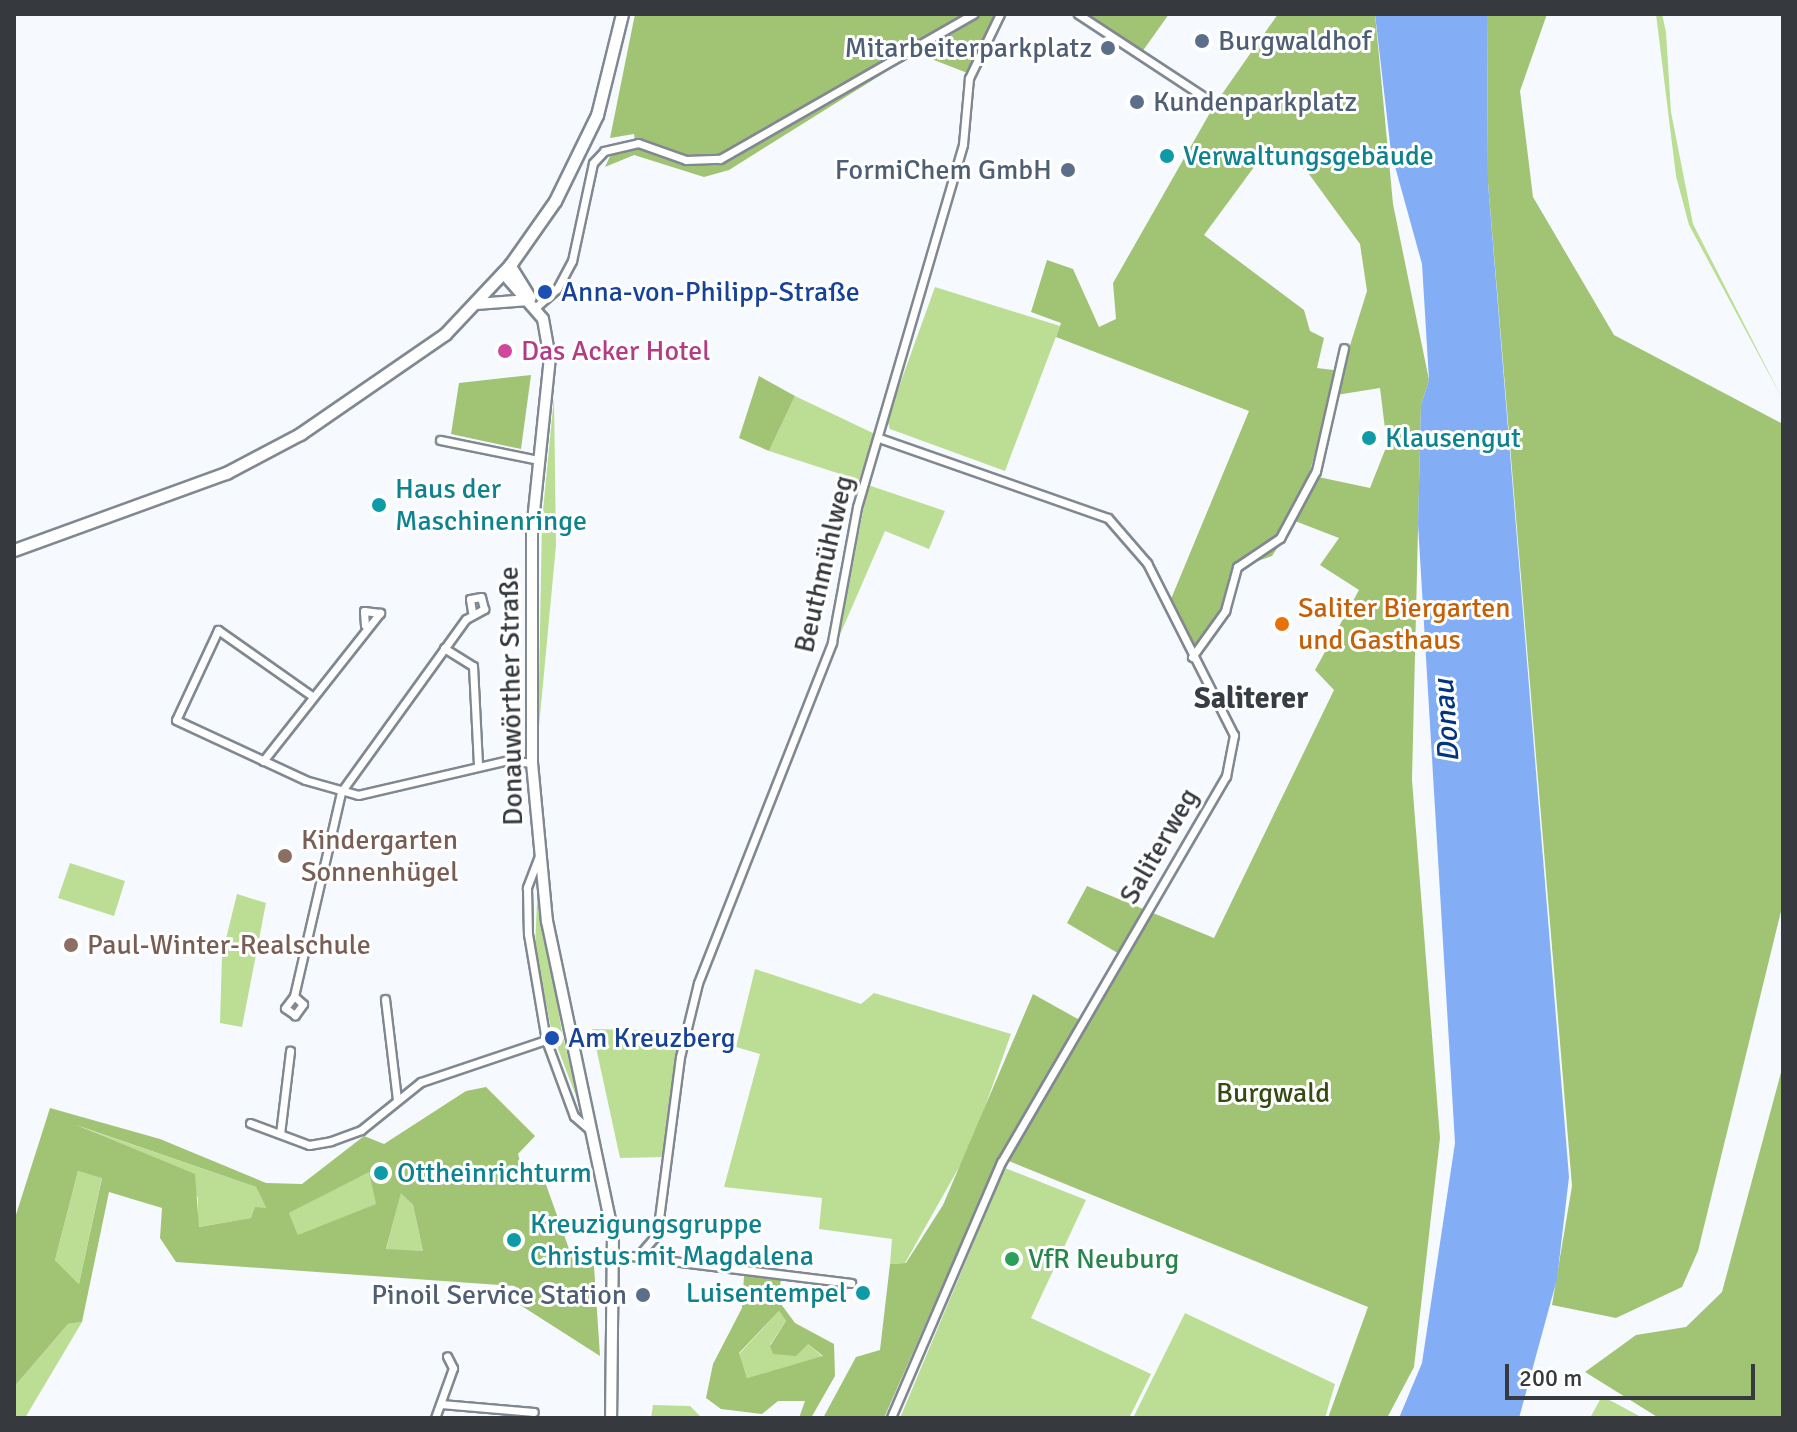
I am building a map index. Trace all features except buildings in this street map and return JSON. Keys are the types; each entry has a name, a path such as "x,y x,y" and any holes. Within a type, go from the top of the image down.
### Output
{"main road":[{"path":"14,550 177,496 300,434 415,359 476,304 507,269 579,159 622,14"},
{"path":"507,269 533,304"},
{"path":"476,304 533,304"},
{"name":"Donauwörther Straße","path":"533,304 550,357 538,460 528,649 532,763 539,856 615,1254 611,1418"}],"street":[{"path":"533,304 560,285 572,261 593,163 604,151 638,143 686,160 720,159 973,14"},
{"name":"Beuthmühlweg","path":"639,1255 657,1234 680,1057 698,983 832,642 857,507 882,439 882,417 963,144 969,78 1000,14"},
{"path":"1078,14 1215,104"},
{"path":"1192,657 1225,611 1237,567 1280,538 1316,471 1344,348"},
{"name":"Saliterweg","path":"882,439 1108,518 1147,563 1192,657 1230,716 1234,743 1226,776 1001,1162 891,1418"},
{"path":"440,440 538,460"},
{"path":"294,996 341,792 472,611"},
{"path":"263,761 365,625"},
{"path":"312,696 218,630 176,720 263,761 341,792 385,792 478,766 532,763"},
{"path":"444,648 473,666 478,766"},
{"name":"Donauwörther Straße","path":"539,856 527,888 528,934 546,1040 574,1116 590,1130"},
{"path":"385,999 397,1100"},
{"path":"250,1123 309,1145 331,1141 361,1130 421,1082 546,1040"},
{"path":"280,1134 290,1051"},
{"path":"615,1254 851,1283"},
{"path":"435,1418 453,1368 447,1356"},
{"path":"441,1404 534,1412"}],"green space":[{"path":"635,14 997,14 970,74 916,53 729,170 704,177 634,155 605,167 612,152 636,146 634,134 610,138"},
{"path":"1085,14 1169,14 1142,52"},
{"name":"Burgwald","path":"1278,14 1375,14 1393,204 1429,380 1421,405 1412,780 1440,1138 1414,1367 1387,1418 1328,1418 1368,1307 999,1157 884,1418 823,1418 856,1357 880,1350 890,1264 906,1263 943,1205 1033,994 1085,1023 1126,958 1067,923 1087,886 1214,938 1334,690 1315,670 1359,590 1320,565 1339,538 1295,521 1272,556 1258,561 1249,553 1229,576 1223,607 1195,652 1171,599 1249,411 1056,337 1061,323 1031,312 1047,260 1073,269 1099,327 1116,319 1113,283 1215,104","holes":["1268,148 1306,170 1360,244 1367,291 1342,371 1317,368 1324,338 1310,331 1304,310 1204,235","1380,388 1387,445 1370,488 1309,475 1330,396"]},
{"path":"1487,14 1547,14 1520,91 1533,197 1614,335 1783,424 1783,903 1698,1251 1682,1287 1616,1318 1552,1305 1572,1186 1488,183"},
{"path":"1656,14 1662,14 1666,32 1671,112 1693,224 1783,400 1689,225 1676,176"},
{"path":"935,287 1060,326 1005,471 890,429 887,420"},
{"path":"531,375 521,449 451,434 459,383"},
{"path":"759,376 795,396 769,451 739,438"},
{"path":"795,396 875,434 859,480 769,451"},
{"path":"554,397 556,545 538,737 542,521"},
{"path":"868,485 945,511 929,549 885,531 839,637"},
{"path":"70,863 125,881 114,916 58,898"},
{"path":"538,878 562,1033 582,1112 552,1033 535,948"},
{"path":"237,894 266,903 242,1027 220,1023 222,955"},
{"path":"755,969 861,1004 874,993 1011,1034 971,1146 905,1263 890,1264 892,1239 819,1229 822,1198 724,1187 760,1054 736,1047"},
{"path":"592,1029 681,1031 665,1157 620,1158"},
{"path":"1783,1065 1783,1418 1659,1418 1585,1372 1636,1335 1686,1327 1722,1292"},
{"path":"486,1087 535,1136 518,1154 523,1172 544,1179 573,1260 594,1266 600,1356 517,1303 515,1286 176,1262 160,1238 162,1208 109,1192 82,1322 68,1324 14,1387 14,1221 50,1108 160,1139 266,1183 302,1184 364,1136 384,1144 466,1091","holes":["76,1125 256,1187 266,1208 255,1207 251,1218 199,1227 195,1174","78,1171 102,1178 79,1284 55,1260","369,1172 376,1204 298,1235 289,1213","401,1193 413,1205 423,1251 386,1249"]},
{"path":"75,1125 256,1187 266,1208 252,1218 198,1227 198,1198 177,1168"},
{"name":"VfR Neuburg","path":"1005,1168 1086,1200 1031,1318 1151,1374 1129,1418 900,1418"},
{"path":"78,1171 102,1177 79,1284 55,1260"},
{"path":"369,1171 377,1204 298,1236 289,1213"},
{"path":"401,1192 413,1205 423,1251 386,1250"},
{"path":"744,1276 781,1279 778,1300 795,1323 834,1344 835,1376 811,1418 799,1418 805,1401 778,1401 762,1414 721,1409 706,1398 713,1364 742,1308","holes":["779,1311 786,1321 770,1346 773,1354 796,1356 808,1344 823,1356 747,1378 739,1353"]},
{"path":"779,1311 786,1321 770,1345 808,1344 823,1357 747,1378 739,1354"},
{"path":"1185,1313 1335,1384 1325,1418 1133,1418"},
{"path":"82,1322 25,1418 14,1418 14,1387 68,1324"},
{"path":"1602,1396 1643,1418 1590,1418"},
{"path":"653,1405 690,1406 702,1418 651,1418"}],"water":[{"name":"Donau","path":"1375,14 1487,14 1488,183 1569,1177 1557,1279 1519,1418 1399,1418 1422,1363 1455,1143 1418,524 1421,405 1429,380 1422,264 1391,152"}],"place":[{"name":"Burgwaldhof","path":"1202,41"},
{"name":"Mitarbeiterparkplatz","path":"1108,48"},
{"name":"Kundenparkplatz","path":"1137,102"},
{"name":"Verwaltungsgebäude","path":"1167,156"},
{"name":"FormiChem GmbH","path":"1068,170"},
{"name":"Anna-von-Philipp-Straße","path":"545,292"},
{"name":"Das Acker Hotel","path":"505,351"},
{"name":"Klausengut","path":"1369,438"},
{"name":"Haus der Maschinenringe","path":"379,505"},
{"name":"Saliter Biergarten und Gasthaus","path":"1282,624"},
{"name":"Kindergarten Sonnenhügel","path":"285,856"},
{"name":"Paul-Winter-Realschule","path":"71,945"},
{"name":"Am Kreuzberg","path":"552,1038"},
{"name":"Ottheinrichturm","path":"381,1173"},
{"name":"Kreuzigungsgruppe Christus mit Magdalena","path":"514,1240"},
{"name":"VfR Neuburg","path":"1012,1259"},
{"name":"Luisentempel","path":"863,1293"},
{"name":"Pinoil Service Station","path":"643,1295"}],"district":[{"name":"Saliterer","path":"1251,699"}]}
